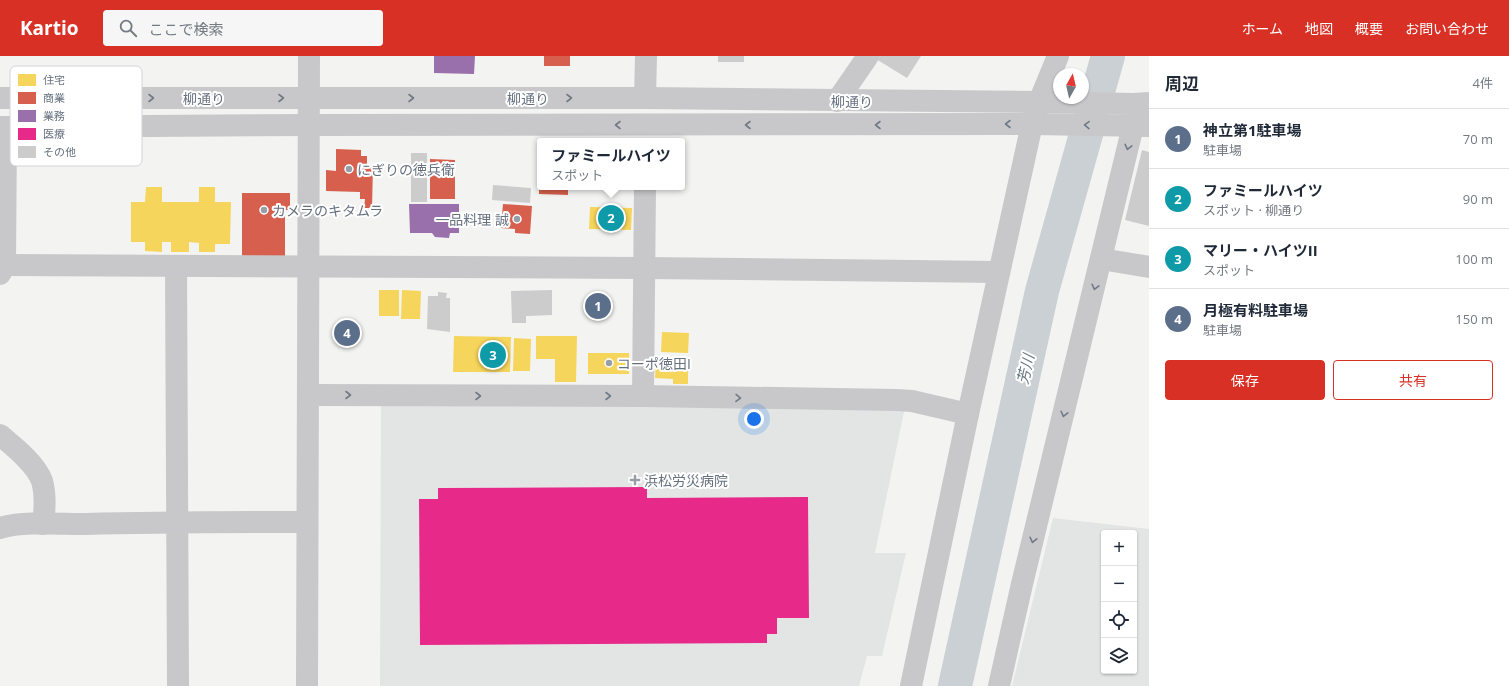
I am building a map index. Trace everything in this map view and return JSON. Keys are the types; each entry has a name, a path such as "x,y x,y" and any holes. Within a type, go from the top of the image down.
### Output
{"street":[{"path":"307,686 310,267 309,56"},
{"path":"645,98 646,56"},
{"path":"837,101 868,56"},
{"path":"911,686 968,414 1000,272 1039,124 1047,102 1058,56"},
{"name":"柳通り","path":"142,98 645,98 837,101 1145,102"},
{"path":"999,686 1022,584 1102,259 1136,126 1145,102"},
{"name":"柳通り","path":"142,126 310,125 646,133 1039,124 1136,126"},
{"path":"3,127 2,269 176,266 645,268 1000,272"},
{"path":"643,396 645,190"},
{"path":"1102,259 1149,267"},
{"path":"176,266 176,522 178,686"},
{"path":"309,395 643,396 897,400 912,401 968,414"},
{"path":"0,435 36,470 41,480 45,505 43,524"},
{"path":"0,528 6,526 43,524 307,522"}],"shaded area":[{"name":"浜松労災病院","path":"381,404 905,407 875,553 906,553 882,656 867,656 859,686 380,686"},
{"path":"1053,518 1149,529 1149,686 1012,686"}],"building: 住宅":[{"path":"146,187 162,187 162,202 199,202 199,187 215,187 215,202 231,202 230,244 215,244 215,252 199,252 199,243 189,242 189,252 171,252 171,242 162,242 162,252 145,251 145,242 131,242 131,202 145,202"},
{"path":"590,207 632,208 631,230 589,229"},
{"path":"379,290 399,290 399,316 379,316"},
{"path":"402,290 421,291 420,319 401,319"},
{"path":"662,332 689,333 688,353 661,352"},
{"path":"454,336 511,337 510,372 453,372"},
{"path":"536,336 577,336 576,382 555,382 555,359 536,359"},
{"path":"514,338 531,339 530,371 513,371"},
{"name":"コーポ徳田I","path":"588,353 629,353 629,374 588,374"},
{"path":"656,361 688,362 688,384 673,384 673,379 655,378"}],"building: 商業":[{"path":"544,56 570,56 570,66 544,66"},
{"path":"336,149 361,150 361,156 367,156 367,164 373,165 372,208 364,208 365,199 360,199 360,192 326,191 326,170 336,171"},
{"path":"430,159 455,160 455,199 430,199"},
{"path":"539,190 568,190 568,195 539,194"},
{"path":"242,193 290,193 290,210 285,210 285,256 242,256"},
{"path":"503,204 532,206 530,234 515,233 515,229 501,228"}],"building: 業務":[{"path":"434,56 475,56 474,74 434,73"},
{"path":"409,204 459,204 459,233 450,233 449,238 435,237 432,233 410,233"}],"building: 医療":[{"path":"647,487 647,498 808,497 809,618 777,618 777,634 767,634 767,643 420,645 419,499 438,499 438,488"}],"building: その他":[{"path":"718,56 744,56 744,62 718,62"},
{"path":"878,56 921,56 907,78 876,59"},
{"path":"1142,150 1149,152 1149,226 1125,220"},
{"path":"411,153 427,153 427,202 411,202"},
{"path":"493,185 531,188 530,203 492,200"},
{"path":"552,290 552,315 526,316 526,323 512,323 511,291"},
{"path":"438,292 447,293 446,298 450,298 450,332 427,329 428,296 438,296"}],"waterway":[{"name":"芳川","path":"955,686 1042,291 1108,56"}],"place":[{"name":"にぎりの徳兵衛","path":"349,169"},
{"name":"カメラのキタムラ","path":"264,210"},
{"name":"ファミールハイツ","path":"611,218"},
{"name":"一品料理 誠","path":"517,219"},
{"name":"神立第1駐車場","path":"598,306"},
{"name":"月極有料駐車場","path":"347,333"},
{"name":"マリー・ハイツII","path":"493,355"},
{"name":"コーポ徳田I","path":"609,363"},
{"name":"浜松労災病院","path":"635,480"}]}
